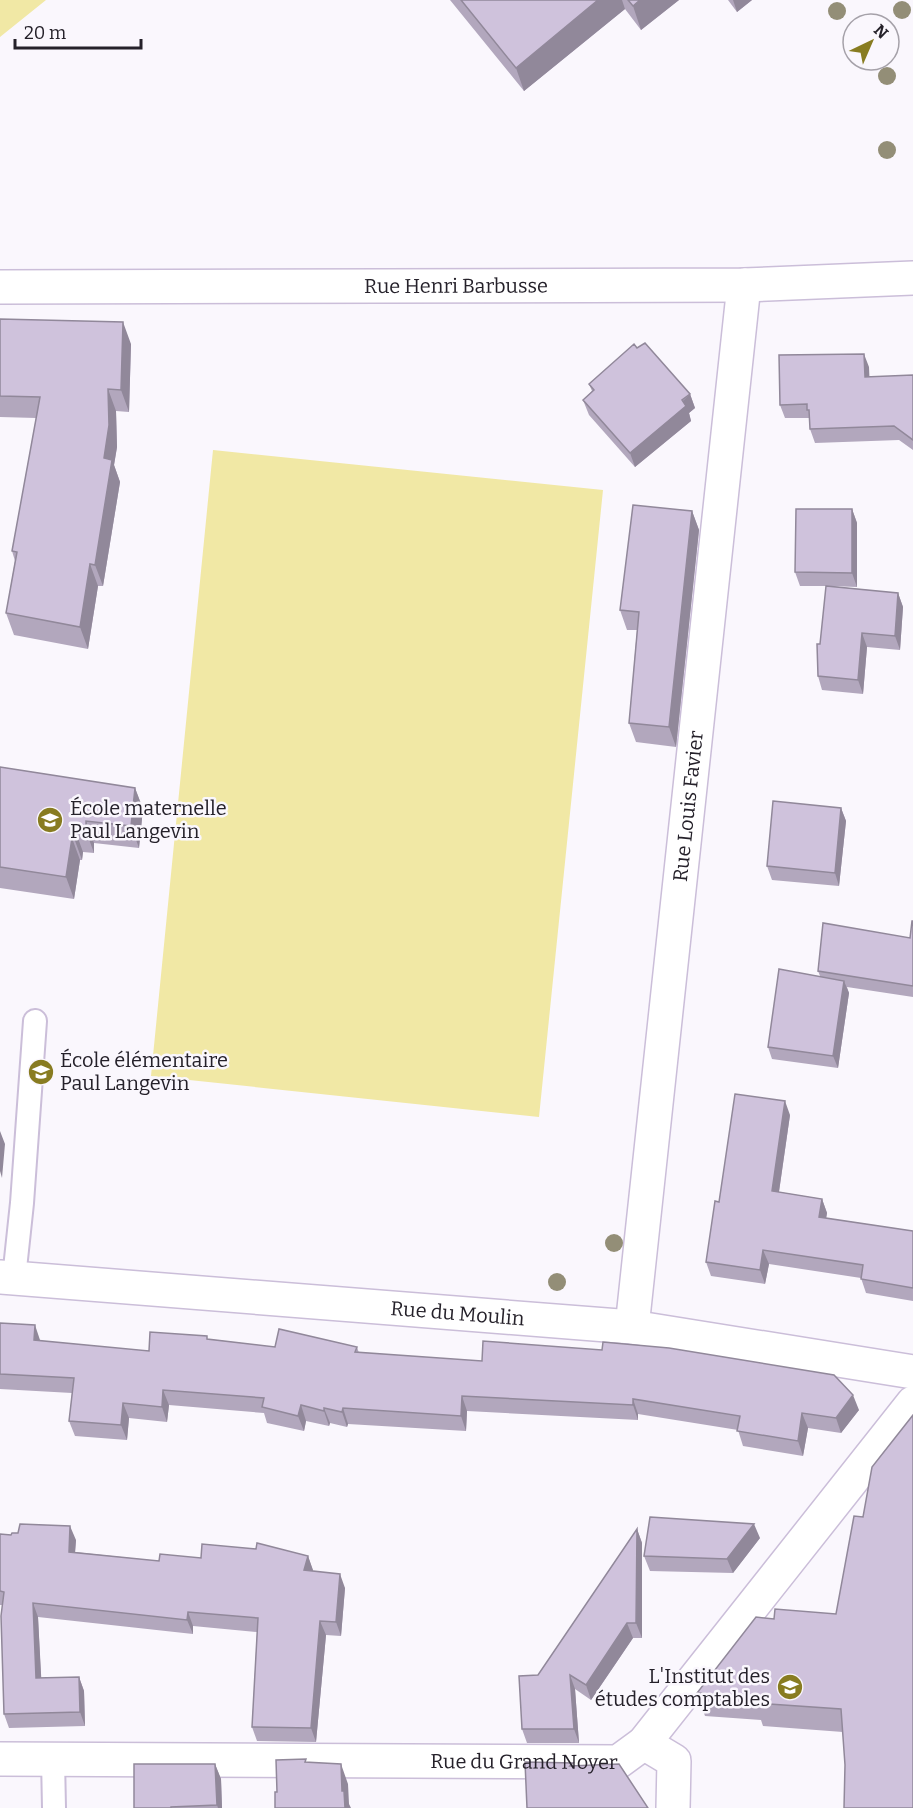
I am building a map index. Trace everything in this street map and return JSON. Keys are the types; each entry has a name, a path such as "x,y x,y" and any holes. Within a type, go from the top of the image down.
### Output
{"street":[{"name":"Rue Henri Barbusse","path":"0,287 744,285 913,278"},
{"name":"Rue Louis Favier","path":"632,1327 744,285"},
{"name":"Rue du Moulin","path":"7,1277 632,1327 913,1372"},
{"name":"Rue du Grand Noyer","path":"0,1759 618,1762 644,1743 913,1403"},
{"path":"644,1743 674,1761 673,1808"}],"lane":[{"path":"7,1277 22,1203 36,1021"},
{"path":"53,1759 54,1808"}],"shaded area":[{"path":"0,0 46,0 0,37"},
{"path":"213,450 603,490 539,1117 151,1076"}],"building":[{"path":"461,0 598,0 516,68"},
{"path":"628,0 640,0 633,6"},
{"path":"0,319 123,322 121,390 108,389 109,425 104,458 112,460 95,565 90,564 80,627 6,613 17,552 12,551 40,397 0,396"},
{"path":"645,343 690,394 682,400 686,406 630,453 583,400 594,390 589,384 634,344 637,348"},
{"path":"864,354 865,377 913,375 913,440 894,426 810,429 807,404 780,405 779,355"},
{"path":"633,505 692,511 669,727 629,723 639,612 620,610"},
{"path":"796,509 852,509 852,573 795,572"},
{"path":"826,586 898,593 895,636 862,633 858,680 818,676 817,644 820,644"},
{"path":"0,767 135,788 131,826 86,821 86,831 75,830 74,838 72,838 66,877 0,867"},
{"path":"773,801 841,808 835,873 767,866"},
{"path":"912,921 913,986 818,971 823,923 910,938"},
{"path":"779,969 844,981 833,1056 768,1047"},
{"path":"735,1094 785,1101 772,1191 822,1199 819,1217 913,1231 913,1288 861,1279 863,1265 763,1250 760,1270 706,1262 715,1201 719,1202"},
{"path":"0,1323 35,1325 34,1340 149,1351 150,1332 207,1336 207,1339 275,1347 279,1329 357,1347 355,1352 482,1361 483,1341 602,1350 603,1342 669,1348 834,1375 853,1395 836,1418 802,1413 798,1441 737,1431 740,1416 633,1399 633,1405 462,1396 461,1416 343,1408 342,1412 324,1408 324,1411 301,1405 298,1416 262,1407 264,1398 163,1390 162,1407 123,1403 121,1425 69,1421 74,1378 0,1374"},
{"path":"913,1415 913,1808 844,1808 845,1765 841,1709 755,1703 755,1697 697,1693 756,1617 774,1619 775,1609 836,1614 854,1516 863,1517 872,1467"},
{"path":"650,1517 754,1524 727,1559 644,1556"},
{"path":"20,1524 70,1526 69,1552 159,1561 160,1554 201,1558 202,1544 256,1549 257,1543 308,1556 304,1570 340,1574 336,1622 320,1621 311,1728 252,1727 258,1618 188,1612 187,1620 33,1603 36,1678 79,1677 80,1712 4,1714 1,1616 4,1592 0,1591 0,1534 18,1533"},
{"path":"637,1529 636,1623 627,1623 586,1685 570,1675 574,1729 522,1729 519,1676 538,1675"},
{"path":"306,1759 305,1762 341,1764 345,1808 275,1808 276,1760"},
{"path":"525,1762 573,1763 570,1766 619,1764 648,1808 527,1808"},
{"path":"134,1764 215,1764 217,1805 134,1808"}],"place":[{"name":"École maternelle Paul Langevin","path":"50,820"},
{"name":"École élémentaire Paul Langevin","path":"41,1072"},
{"name":"L'Institut des études comptables","path":"790,1687"}]}
